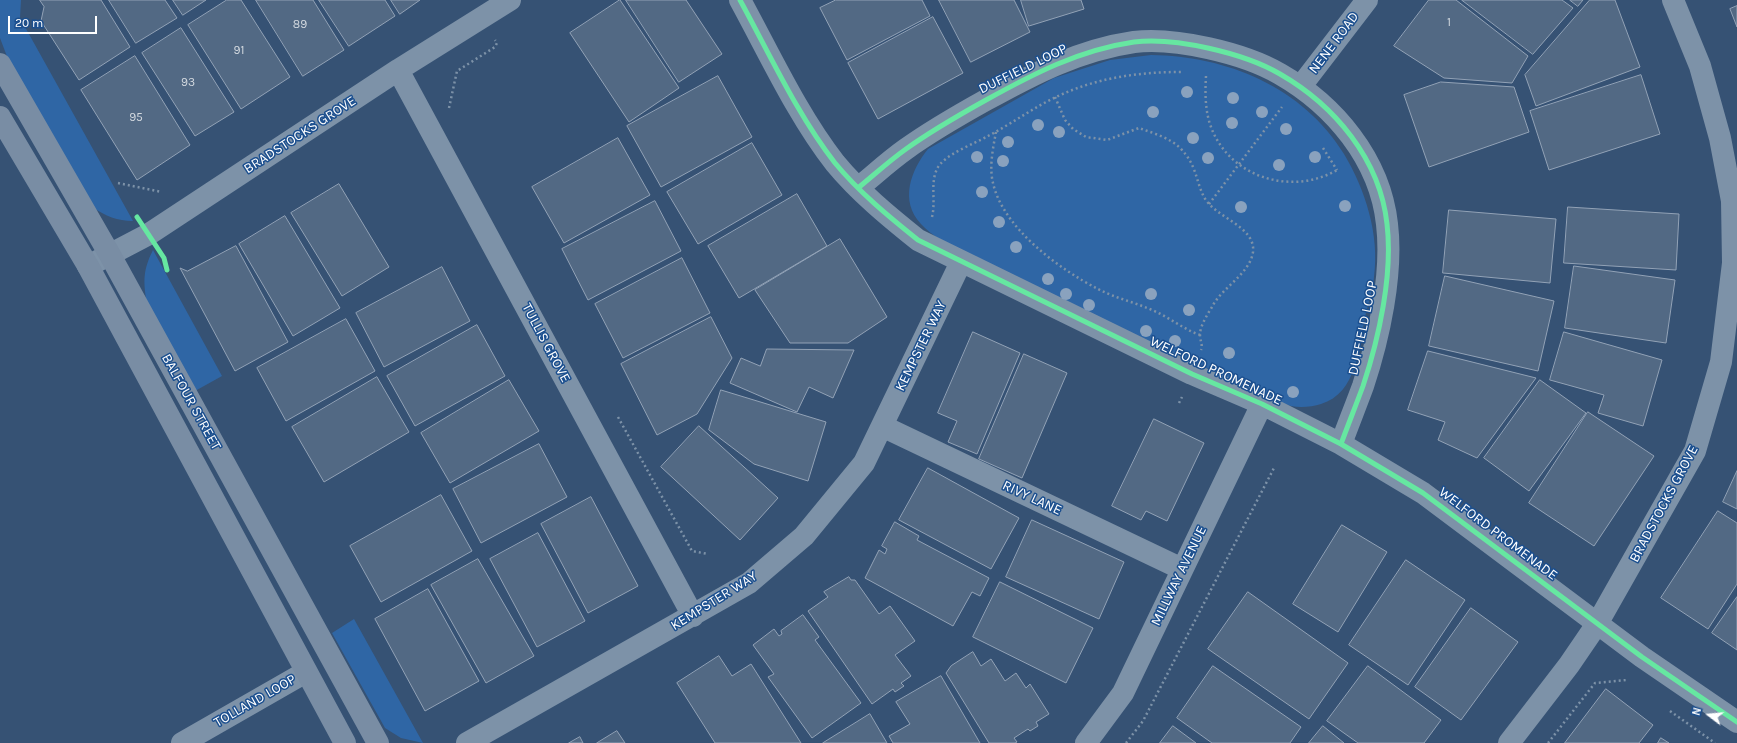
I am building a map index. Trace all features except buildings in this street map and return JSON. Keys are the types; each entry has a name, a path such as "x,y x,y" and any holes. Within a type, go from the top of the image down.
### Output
{"street":[{"name":"BRADSTOCKS GROVE","path":"88,266 150,234 398,70 510,0"},
{"name":"WELFORD PROMENADE","path":"740,0 808,125 835,163 858,188 918,240 1192,374 1262,404 1341,444 1423,493 1642,657 1737,722"},
{"name":"NENE ROAD","path":"1301,86 1367,0"},
{"name":"BRADSTOCKS GROVE","path":"1509,743 1569,665 1597,624 1695,451 1721,362 1734,263 1735,201 1720,138 1700,66 1673,0"},
{"name":"DUFFIELD LOOP","path":"858,188 906,149 969,110 1057,63 1080,54 1136,42 1161,42 1219,50 1270,68 1301,86 1326,107 1346,130 1363,154 1377,186 1387,224 1386,288 1374,350 1363,386 1341,444"},
{"name":"BALFOUR STREET","path":"0,64 110,255 378,743"},
{"name":"TULLIS GROVE","path":"398,70 694,616"},
{"name":"BALFOUR STREET","path":"0,117 88,266 306,672 346,743"},
{"name":"KEMPSTER WAY","path":"467,743 694,616 749,583 804,536 864,463 961,262"},
{"name":"MILLWAY AVENUE","path":"1086,743 1123,693 1262,404"},
{"name":"RIVY LANE","path":"882,426 1182,569"},
{"name":"TOLLAND LOOP","path":"182,743 306,672"}],"path":[{"path":"448,111 457,71 495,47 497,43 483,18"},
{"path":"932,219 934,210 934,180 937,169 942,161 1055,98 1079,87 1114,77 1145,73 1183,72"},
{"path":"1198,74 1212,77"},
{"path":"1206,76 1207,112 1218,141 1228,154 1251,172 1280,182 1311,181 1325,177 1337,170 1320,144"},
{"path":"1052,91 1065,120 1073,129 1086,137 1107,140 1118,138 1128,131 1139,128 1180,147 1188,156 1196,172 1204,196 1209,204 1252,240 1253,252 1249,264 1242,274 1220,294 1205,320 1200,335 1203,346 1201,352"},
{"path":"1276,104 1288,112"},
{"path":"1209,204 1282,107"},
{"path":"996,132 991,172 995,192 1010,217 1047,256 1073,274 1105,292 1151,309 1186,330 1200,335"},
{"path":"615,411 692,551 708,554"},
{"path":"1126,743 1143,721 1275,466"},
{"path":"1548,743 1595,683 1627,680 1633,684"},
{"path":"1664,707 1715,743"}],"shaded area":[{"path":"0,0 21,0 20,18 133,221 112,217 92,207 8,59 0,38"},
{"path":"1151,55 1207,61 1235,69 1261,80 1285,93 1307,110 1327,131 1344,154 1352,168 1364,197 1373,229 1375,245 1374,277 1354,368 1349,380 1342,390 1333,398 1321,404 1306,407 1295,407 1282,403 1096,317 961,252 930,232 914,215 910,206 910,186 917,166 928,149 1054,78 1110,60"},
{"path":"153,250 222,376 195,391 147,304 145,276 147,264"},
{"path":"354,619 423,743 401,738 385,728 332,633"}],"cycle path":[{"path":"740,0 796,105 821,145 844,174 864,194 918,240 1192,374 1262,404 1341,444 1423,493 1642,657 1737,722"},
{"path":"858,188 906,149 955,117 1039,72 1094,51 1134,42 1169,42 1209,48 1248,59 1265,66 1300,87 1319,101 1336,118 1351,136 1364,156 1375,178 1383,200 1387,224 1388,243 1388,264 1383,306 1369,367 1341,444"},
{"path":"137,217 164,258 167,270"}]}
